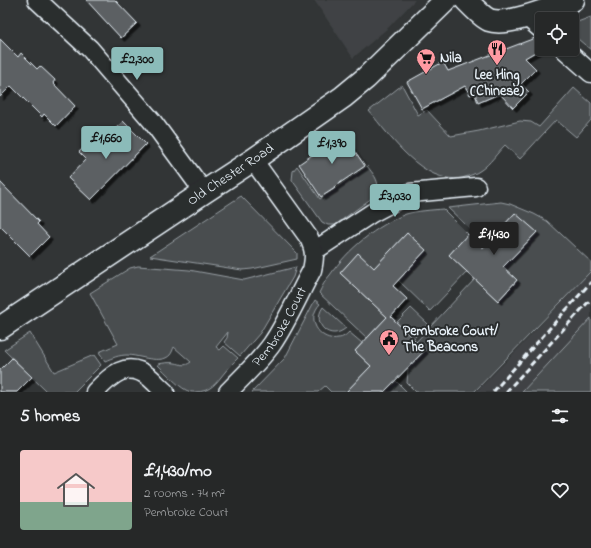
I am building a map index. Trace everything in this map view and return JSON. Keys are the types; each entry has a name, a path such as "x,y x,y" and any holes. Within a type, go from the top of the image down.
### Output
{"main road":[{"path":"466,0 488,19 495,22 535,23"},
{"path":"553,12 573,0"},
{"name":"Old Chester Road","path":"1,324 253,160 343,97 366,78 439,2"}],"street":[{"path":"37,0 90,49 152,121 204,192"},
{"path":"572,56 591,73"},
{"path":"253,160 309,238 314,251 372,213 410,193 476,187"},
{"name":"Pembroke Court","path":"228,392 272,344 312,270 315,260 314,251"},
{"path":"95,392 118,371 128,369 138,370 148,376 165,392"}],"shaded area":[{"path":"314,0 415,0 389,27 353,58"},
{"path":"591,17 591,50 579,40 579,21"},
{"path":"402,85 418,115 427,110 451,136 520,121 531,122 539,127 574,88 591,103 591,120 576,137 556,120 520,159 505,145 487,165 479,171 462,178 448,178 434,174 409,156 397,145 369,111"},
{"path":"297,166 320,199 367,166 375,176 378,187 376,195 335,225 328,225 322,222 292,180 293,171"},
{"path":"241,196 297,253 297,259 242,270 150,256"},
{"path":"501,202 510,204 547,221 591,262 591,271 474,392 416,392 407,383 408,368 424,350 416,342 475,279 498,301 517,280 503,267 536,232 515,213 486,244 448,208"},
{"path":"443,209 468,234 449,255 467,272 430,311 398,280 425,250 407,233 374,268 358,254 340,273 387,317 367,338 319,293 327,279 345,256 364,239 384,225 406,214 419,211"},
{"path":"138,266 189,270 244,280 296,267 293,277 260,333 240,356 224,342 227,338 228,332 216,347 220,350 224,346 238,358 213,386 201,392 194,392 183,388 158,365 171,363 185,365 191,362 174,347 170,355 161,359 149,359 127,355 118,356 105,361 99,352 118,344 90,293 130,268"},
{"path":"591,271 591,392 476,392 513,354"},
{"path":"315,300 320,304 315,312 314,320 320,333 328,338 340,338 349,332 362,343 355,351 371,366 346,392 331,392 325,386 318,392 252,392 285,358"},
{"path":"323,307 346,328 340,332 334,333 324,329 319,319"},
{"path":"411,308 428,324 413,339 396,323"},
{"path":"591,318 591,392 522,392"},
{"path":"30,333 54,372 94,355 101,365 74,392 47,392 4,350"},
{"path":"396,381 407,392 384,392"}],"building":[{"path":"86,0 115,0 137,23 121,38"},
{"path":"535,38 535,52 525,58 536,69 521,84 529,92 513,108 501,93 478,103 475,93 470,95 465,86 422,109 407,82 443,62 448,71"},
{"path":"0,39 18,57 21,53 37,69 40,66 55,80 53,83 75,106 56,126 44,114 42,117 11,86 0,97"},
{"path":"123,121 146,144 91,200 68,178 86,159 79,152 95,137 102,143"},
{"path":"343,134 365,166 321,197 299,164"},
{"path":"0,182 39,222 37,224 49,237 30,256 0,226"},
{"path":"515,213 537,232 503,267 517,280 498,301 449,255 468,234 483,248"},
{"path":"407,233 426,250 393,286 407,299 391,317 425,350 384,392 346,392 371,366 355,351 387,317 340,273 358,253 374,268"},
{"path":"12,358 32,377 17,392 0,392 0,370"}],"railway":[{"path":"493,392 591,282"},
{"path":"506,392 591,299"}],"place":[{"name":"Lee Hing (Chinese)","path":"497,66"},
{"name":"Nila","path":"426,75"},
{"name":"Pembroke Court/ The Beacons","path":"389,356"}]}
